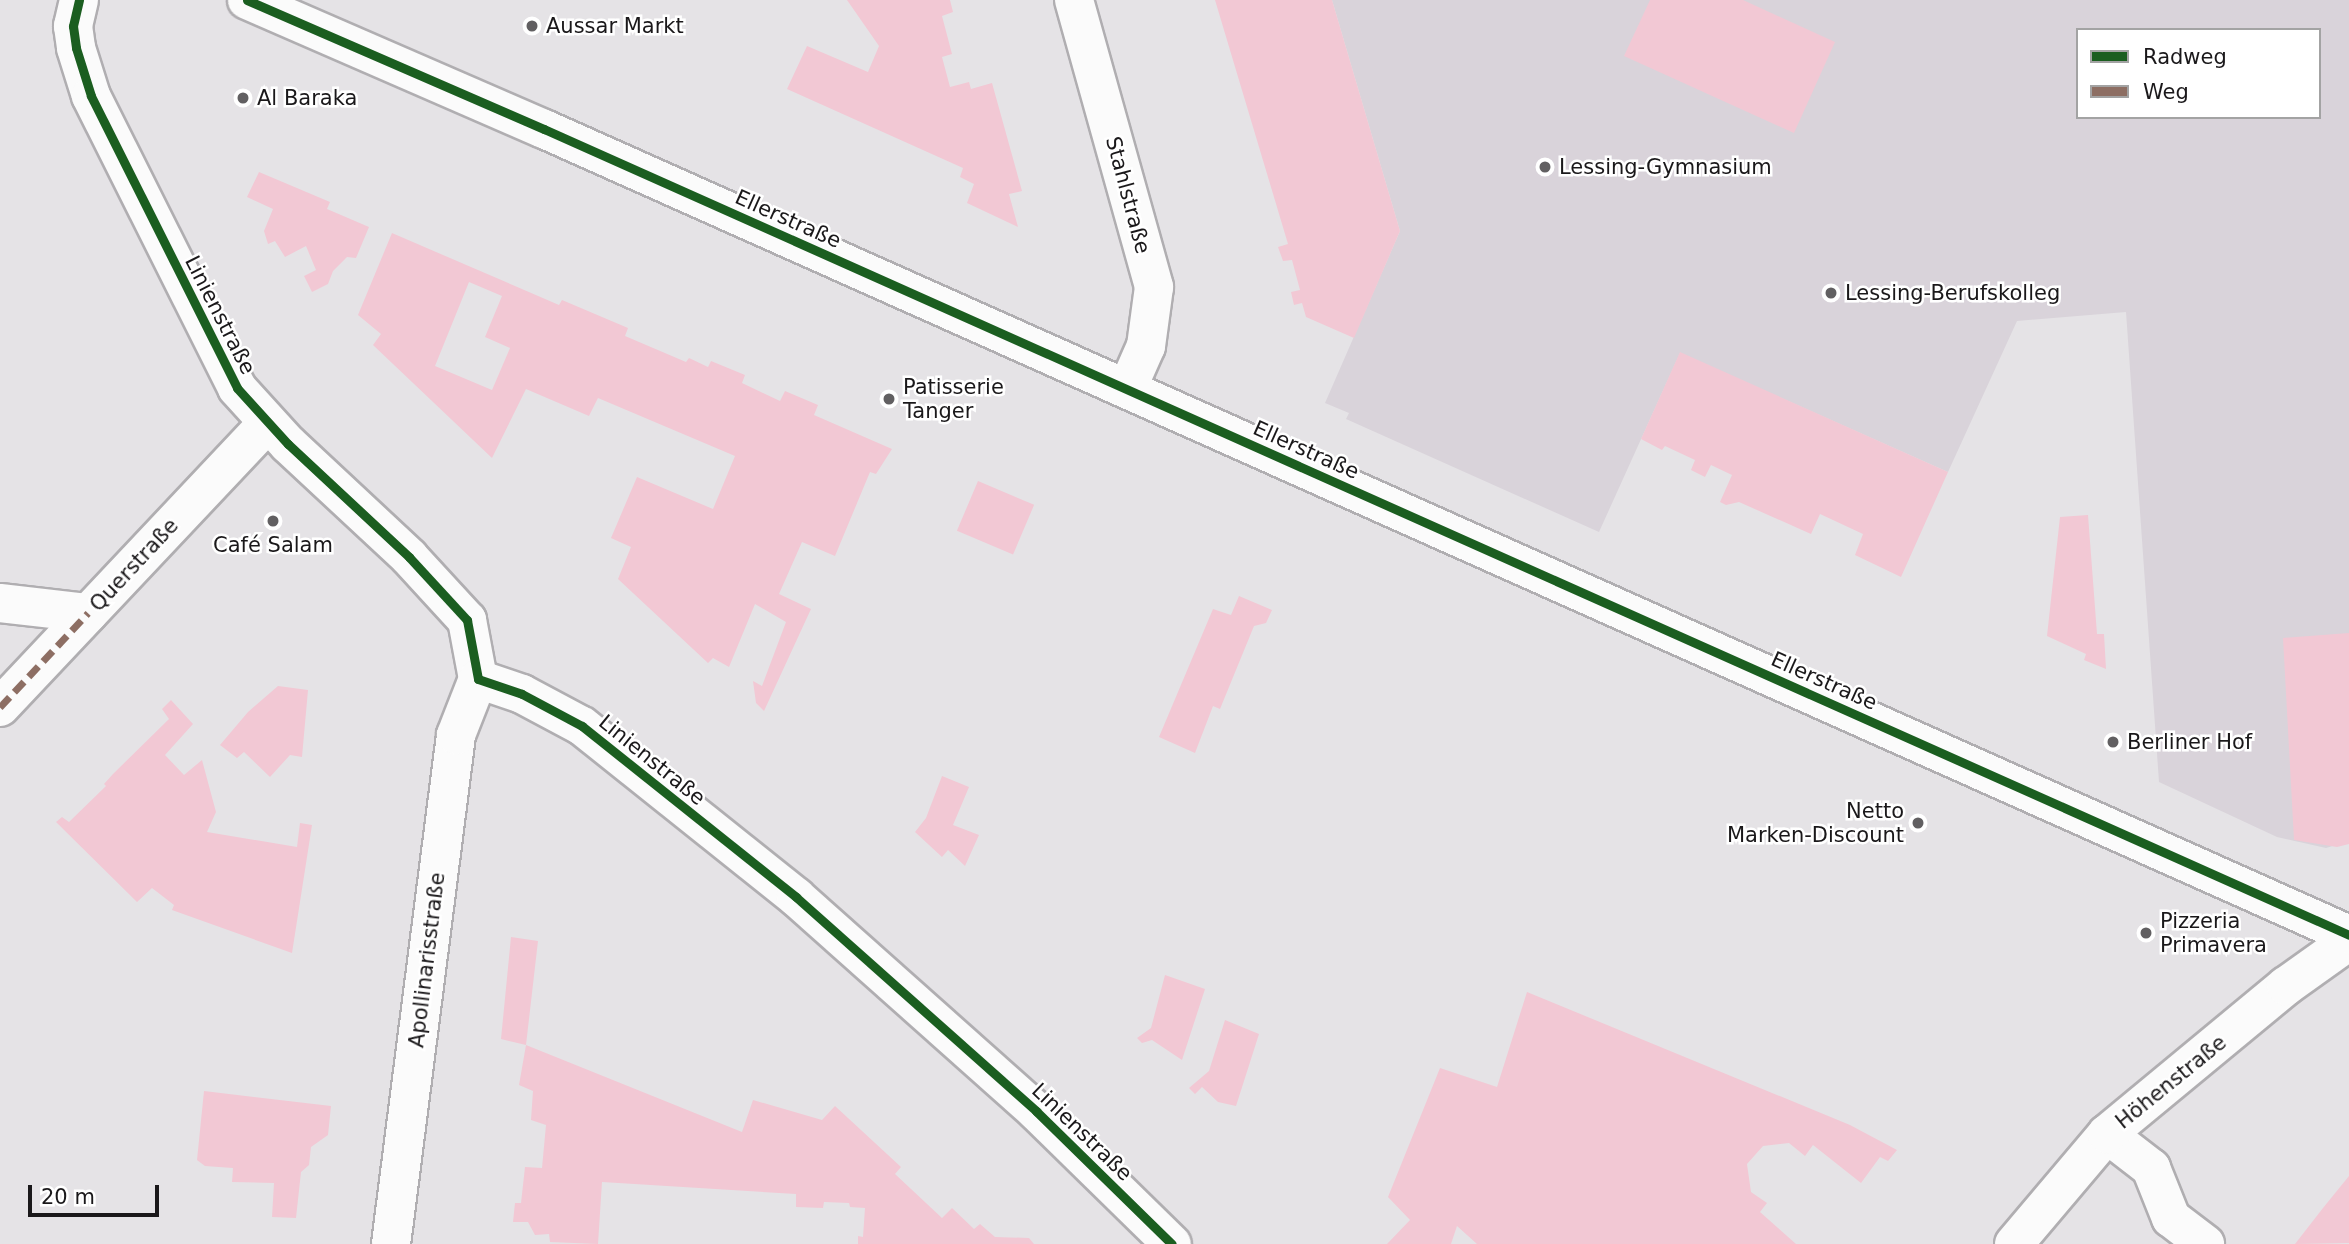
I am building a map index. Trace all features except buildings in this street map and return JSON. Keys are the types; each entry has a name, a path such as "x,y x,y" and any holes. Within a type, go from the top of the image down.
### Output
{"street":[{"name":"Linienstraße","path":"79,0 73,26 76,48 91,96 237,388 267,424 409,558 467,620 478,679 522,694 582,726 796,897 1036,1111 1172,1244"},
{"name":"Ellerstraße","path":"247,0 1127,389 2349,935"},
{"name":"Stahlstraße","path":"1074,0 1154,287 1146,346 1127,389"},
{"name":"Querstraße","path":"0,707 267,424"},
{"path":"0,603 88,613"},
{"name":"Apollinarisstraße","path":"391,1244 456,734 478,679"},
{"name":"Höhenstraße","path":"2014,1244 2108,1134 2286,986 2349,941"},
{"path":"2108,1134 2151,1168 2171,1218 2205,1244"}],"shaded area":[{"path":"847,0 950,0 953,12 942,16 952,54 942,57 950,87 969,82 971,89 992,83 1022,191 1009,194 1018,227 967,203 974,184 960,177 963,168 787,89 807,46 868,72 879,46"},
{"path":"1215,0 1332,0 1400,231 1354,338 1306,317 1302,303 1294,305 1291,292 1300,290 1292,260 1283,261 1278,247 1288,244"},
{"path":"1332,0 2349,0 2349,841 2326,848 2277,837 2159,782 2126,312 2017,321 1948,472 1680,353 1599,532 1346,419 1349,413 1325,403 1400,231"},
{"path":"1650,0 1743,0 1835,42 1794,133 1624,56"},
{"path":"259,172 330,202 327,209 369,227 356,258 347,257 333,271 328,284 312,292 304,276 316,270 306,246 285,257 275,241 268,244 264,231 273,209 247,197"},
{"path":"392,233 559,305 562,300 628,328 625,336 686,362 689,358 708,367 711,361 745,375 742,383 780,401 785,391 818,405 814,415 892,449 876,474 870,472 835,556 802,542 779,594 811,609 764,711 756,703 753,681 762,686 786,622 755,604 729,667 713,658 708,663 618,579 631,547 611,538 637,477 713,509 735,456 598,398 589,416 526,389 492,458 373,345 381,334 358,315","holes":["469,282 502,296 485,337 510,348 492,390 435,366"]},
{"path":"1680,352 1948,472 1901,577 1855,555 1863,534 1820,514 1811,534 1739,502 1726,505 1720,502 1732,475 1711,465 1705,477 1691,470 1695,460 1665,446 1662,450 1641,439"},
{"path":"978,481 1034,505 1013,555 957,531"},
{"path":"2088,515 2097,634 2104,634 2106,669 2084,660 2086,654 2047,636 2060,517"},
{"path":"1239,596 1272,610 1266,623 1254,626 1220,709 1213,706 1195,753 1159,737 1213,609 1231,615"},
{"path":"2349,633 2349,844 2337,847 2294,840 2283,638"},
{"path":"278,686 308,690 302,757 290,755 270,777 244,752 237,758 220,745 248,712"},
{"path":"171,700 193,724 165,755 184,775 202,760 216,812 207,832 297,847 300,823 312,825 292,953 172,910 174,905 152,888 137,902 56,822 62,817 69,822 106,786 104,784 113,774 169,719 162,709"},
{"path":"942,776 969,787 953,825 979,835 965,866 948,850 942,857 915,832 926,818"},
{"path":"511,937 538,941 526,1045 501,1039"},
{"path":"1165,975 1205,989 1182,1060 1152,1040 1142,1043 1137,1038 1151,1028"},
{"path":"1527,992 1850,1125 1897,1150 1888,1161 1880,1157 1861,1183 1813,1145 1805,1156 1789,1143 1763,1146 1747,1164 1751,1192 1767,1203 1760,1212 1796,1244 1477,1244 1457,1226 1451,1244 1387,1244 1410,1220 1388,1197 1440,1068 1497,1087"},
{"path":"1225,1020 1259,1034 1236,1106 1218,1102 1202,1087 1195,1094 1189,1088 1209,1071"},
{"path":"526,1045 742,1132 753,1100 822,1120 835,1106 901,1167 895,1174 942,1218 952,1208 974,1229 980,1224 995,1237 1029,1238 1034,1244 858,1244 858,1236 863,1237 865,1208 850,1207 849,1203 824,1202 823,1208 796,1207 796,1194 602,1182 598,1244 550,1242 549,1234 535,1235 528,1222 513,1222 515,1203 521,1203 525,1167 542,1168 546,1125 531,1120 533,1091 519,1085"},
{"path":"204,1091 331,1106 328,1135 311,1147 309,1165 301,1172 296,1218 272,1217 274,1183 232,1182 233,1168 205,1166 197,1160"},
{"path":"2349,1176 2349,1243 2295,1244 2323,1208"}],"marked path":[{"path":"0,707 88,613"}],"cycle path":[{"path":"79,0 73,26 76,48 91,96 237,388 288,444 409,557 467,620 478,679 522,694 582,726 796,897 1036,1111 1172,1244"},
{"path":"247,0 544,129 2349,935"}],"place":[{"name":"Aussar Markt","path":"532,26"},
{"name":"Al Baraka","path":"243,98"},
{"name":"Lessing-Gymnasium","path":"1545,167"},
{"name":"Lessing-Berufskolleg","path":"1831,293"},
{"name":"Patisserie Tanger","path":"889,399"},
{"name":"Café Salam","path":"273,521"},
{"name":"Berliner Hof","path":"2113,742"},
{"name":"Netto Marken-Discount","path":"1918,823"},
{"name":"Pizzeria Primavera","path":"2146,933"}]}
